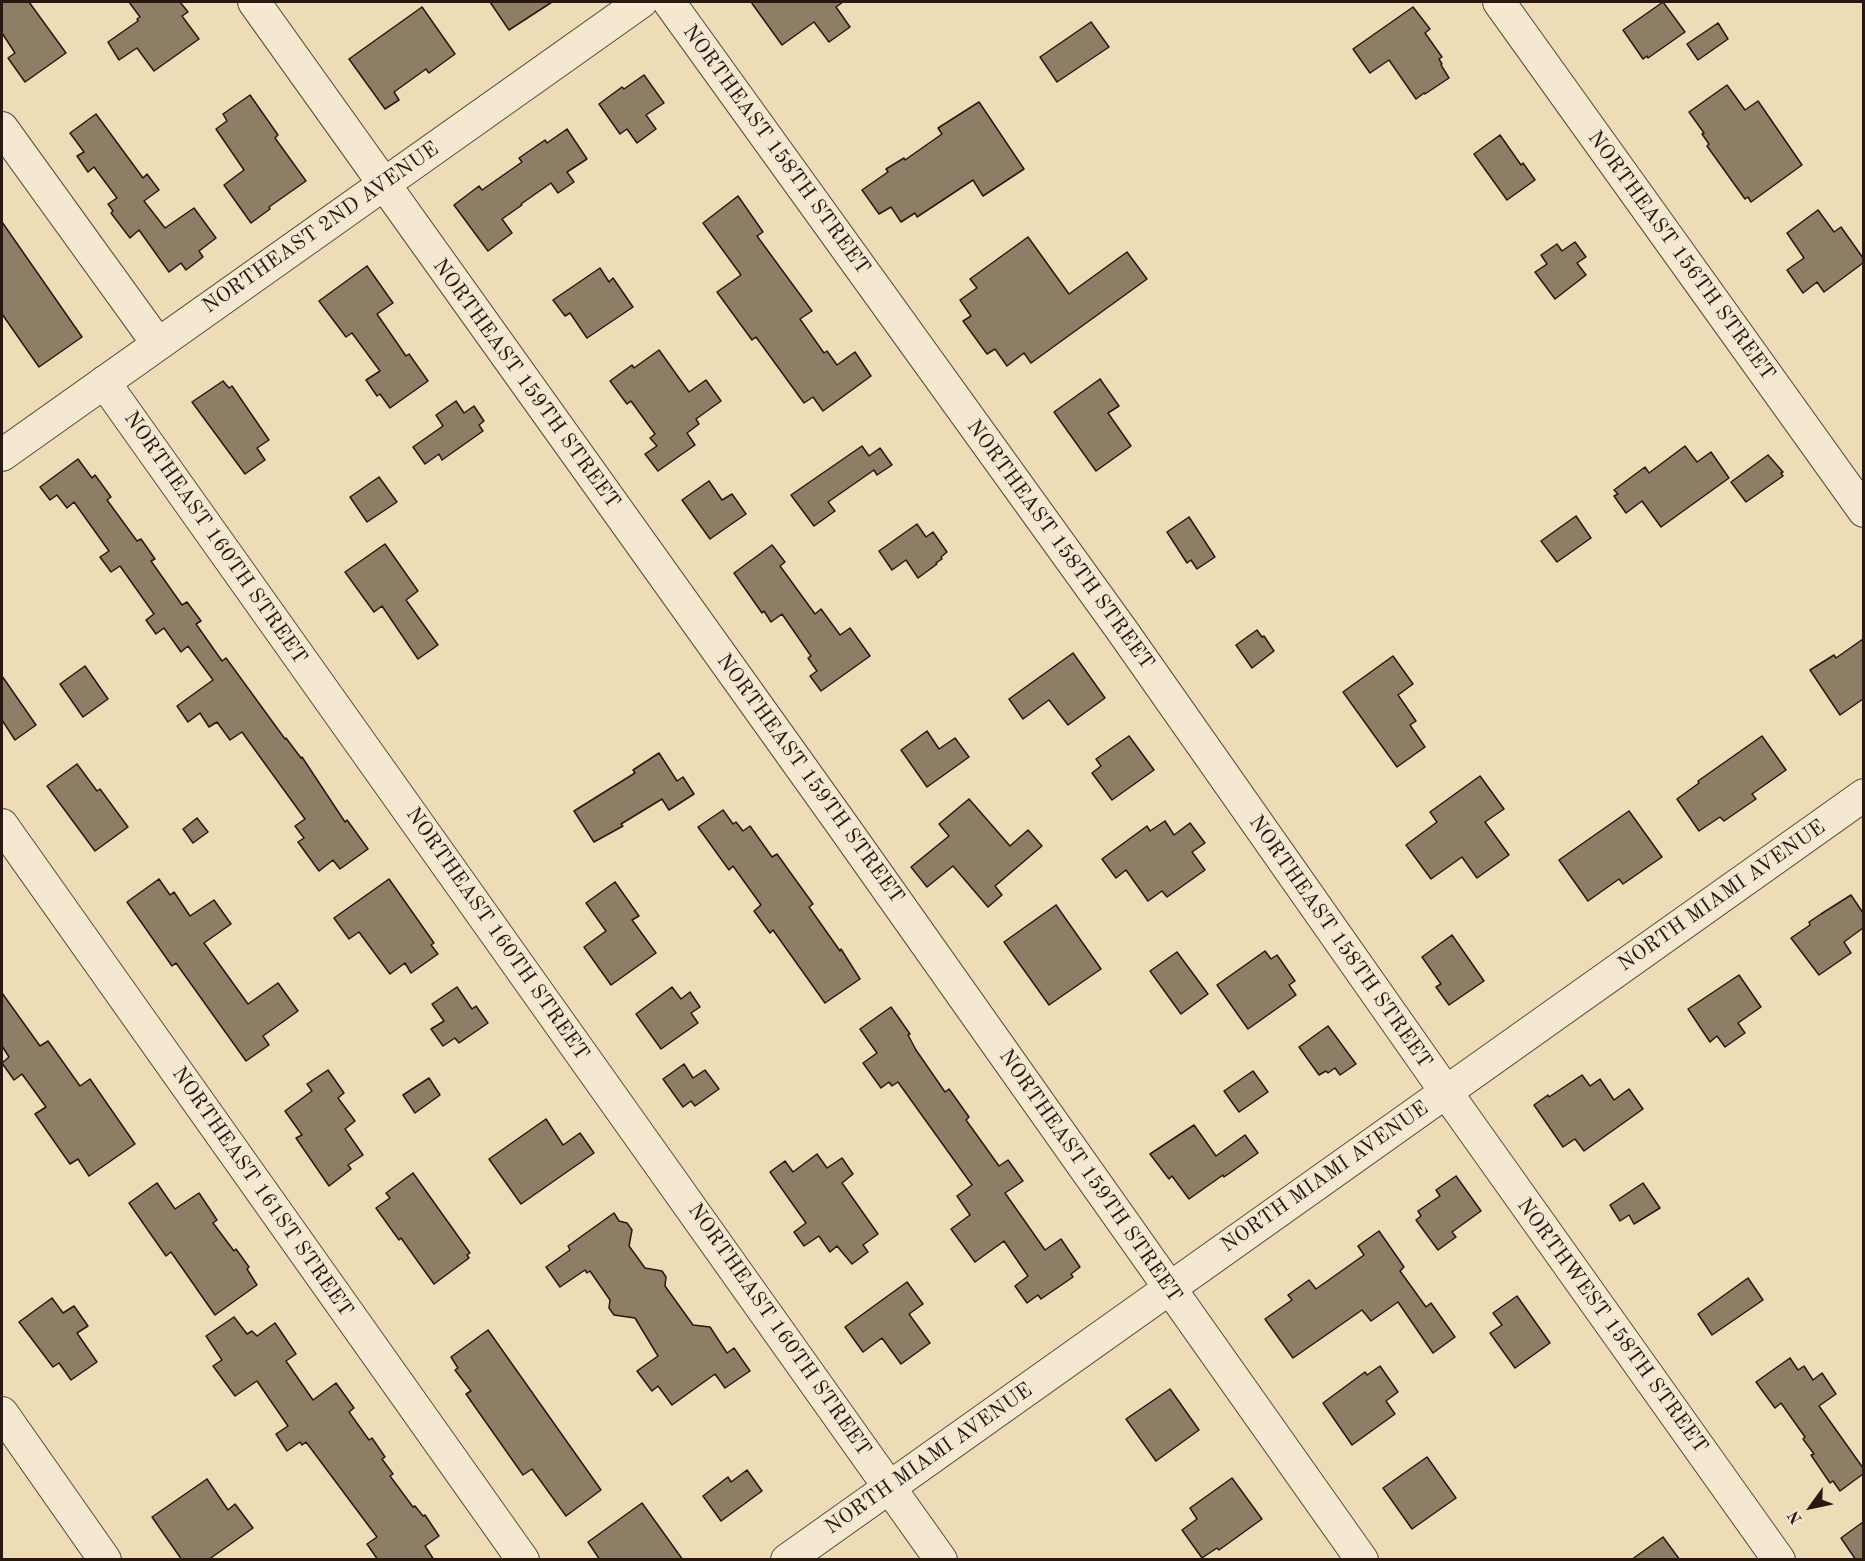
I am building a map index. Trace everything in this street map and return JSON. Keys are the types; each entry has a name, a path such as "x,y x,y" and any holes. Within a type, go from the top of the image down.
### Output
{"street":[{"name":"NORTHEAST 159TH STREET","path":"254,2 843,826 1362,1560"},
{"name":"NORTHEAST 2ND AVENUE","path":"2,455 641,2"},
{"name":"NORTHEAST 158TH STREET","path":"669,2 1121,629 1446,1092"},
{"name":"NORTHEAST 156TH STREET","path":"1499,2 1863,511"},
{"path":"2,128 158,344"},
{"name":"NORTHEAST 160TH STREET","path":"104,382 941,1560"},
{"name":"NORTH MIAMI AVENUE","path":"787,1560 1863,795"},
{"name":"NORTHEAST 161ST STREET","path":"2,825 523,1560"},
{"name":"NORTHWEST 158TH STREET","path":"1446,1092 1779,1560"},
{"path":"2,1413 105,1560"}],"building":[{"path":"2,2 29,2 66,53 25,82 8,58 15,53 2,33"},
{"path":"129,2 180,2 188,12 182,16 199,39 154,71 137,48 119,60 108,42 138,21 140,17"},
{"path":"490,2 552,2 509,30"},
{"path":"751,2 843,2 836,7 850,27 829,42 814,22 782,45"},
{"path":"1663,2 1685,32 1648,58 1647,56 1643,59 1623,30"},
{"path":"422,7 455,54 429,73 426,69 394,92 399,100 385,109 349,59"},
{"path":"1413,7 1430,29 1425,33 1442,57 1439,59 1441,65 1449,78 1416,99 1389,60 1370,73 1353,49"},
{"path":"1091,22 1109,47 1057,82 1040,57"},
{"path":"1718,23 1728,39 1698,60 1687,44"},
{"path":"644,75 664,103 646,115 656,129 637,143 627,129 620,134 599,104 622,87 624,89"},
{"path":"1727,85 1745,110 1758,101 1802,165 1751,202 1748,197 1745,199 1707,146 1709,144 1702,134 1704,133 1689,112"},
{"path":"250,95 278,135 275,138 306,181 251,223 224,185 244,170 216,129 227,121 223,114"},
{"path":"979,102 1024,169 983,196 973,180 917,217 915,213 901,222 891,207 879,214 862,190 888,172 886,169 904,158 905,160 942,134 938,128"},
{"path":"96,114 143,178 147,174 159,190 144,201 165,228 194,208 216,238 199,251 203,257 186,270 181,263 169,272 139,230 130,238 111,213 113,211 108,204 117,198 94,167 88,172 77,156 84,152 70,133"},
{"path":"567,129 587,159 567,172 574,182 558,193 551,183 502,219 512,233 488,251 454,205 479,186 482,190 522,162 519,158 545,140 547,143"},
{"path":"1500,135 1521,165 1523,163 1535,180 1507,200 1474,154"},
{"path":"738,196 763,232 757,236 812,311 800,319 824,353 827,351 837,365 855,352 871,376 823,411 813,397 804,403 756,337 752,340 717,292 741,275 703,223"},
{"path":"1818,210 1834,232 1841,227 1863,258 1863,263 1824,292 1817,282 1803,293 1787,270 1804,258 1787,233"},
{"path":"2,222 82,337 39,367 2,314"},
{"path":"1028,237 1069,294 1127,252 1147,279 1031,363 1024,353 1007,366 995,349 987,354 963,321 971,316 960,300 977,288 970,279"},
{"path":"1575,242 1586,257 1577,263 1586,275 1555,299 1535,272 1547,264 1541,255 1557,244 1562,251"},
{"path":"367,266 393,303 377,314 406,356 409,354 428,381 390,408 380,394 377,396 366,380 380,371 352,333 346,337 319,301"},
{"path":"600,268 609,282 613,278 633,307 587,338 570,313 565,316 553,300"},
{"path":"659,350 689,392 706,380 721,401 696,419 699,424 687,433 695,445 658,471 645,454 657,446 650,438 655,434 631,401 627,404 610,381 632,365 634,368"},
{"path":"1100,379 1119,406 1108,413 1131,446 1096,471 1054,412"},
{"path":"223,381 229,388 232,386 269,440 257,448 265,460 245,474 192,402"},
{"path":"456,401 464,413 474,406 484,421 479,425 483,431 442,460 439,454 425,464 413,447 443,426 436,415"},
{"path":"862,446 869,456 880,448 892,465 877,475 874,470 828,502 835,511 814,526 791,495"},
{"path":"1685,446 1697,462 1711,452 1729,478 1661,527 1642,501 1626,513 1614,496 1618,494 1614,490 1645,467 1649,473"},
{"path":"1768,455 1783,472 1781,473 1783,476 1746,502 1731,482"},
{"path":"78,459 92,478 95,475 111,497 107,500 137,541 141,539 155,559 151,561 182,605 187,602 201,621 196,624 222,661 226,658 285,739 302,757 345,822 347,820 368,849 340,869 333,860 319,871 298,842 304,838 295,826 305,819 242,732 230,740 217,722 209,727 200,713 188,722 177,706 213,680 188,646 181,652 164,628 156,634 146,620 154,614 120,566 111,572 100,557 109,551 74,502 67,508 57,495 50,500 40,487"},
{"path":"379,477 397,502 367,522 350,497"},
{"path":"709,481 722,500 732,494 746,514 710,539 682,500"},
{"path":"1576,516 1591,538 1557,562 1541,541"},
{"path":"1189,517 1215,557 1197,569 1191,560 1187,563 1167,532"},
{"path":"917,524 926,537 933,532 947,552 937,564 918,578 906,560 892,570 879,551"},
{"path":"385,544 418,591 406,600 438,645 418,659 382,606 374,612 345,572"},
{"path":"772,545 785,562 780,566 815,614 821,609 840,635 850,628 870,656 821,691 810,676 817,671 808,658 811,656 782,614 771,622 734,573"},
{"path":"1257,630 1274,651 1252,668 1236,645"},
{"path":"1863,639 1863,699 1840,715 1810,670 1834,655 1836,658"},
{"path":"1073,653 1105,698 1068,725 1049,700 1023,719 1009,699"},
{"path":"1393,656 1413,684 1398,695 1416,721 1410,725 1425,747 1397,767 1343,692"},
{"path":"85,666 108,699 83,717 60,684"},
{"path":"2,676 36,725 15,740 2,720"},
{"path":"927,731 939,749 955,738 969,757 927,787 901,750"},
{"path":"1129,736 1154,770 1112,800 1092,773 1101,766 1096,759"},
{"path":"1762,736 1786,770 1752,794 1756,799 1724,821 1720,817 1699,831 1677,799 1699,783 1698,781"},
{"path":"659,753 677,781 683,777 694,794 669,810 662,799 621,824 623,826 594,842 574,811 635,773 633,770"},
{"path":"77,764 97,791 100,789 128,827 95,851 47,786"},
{"path":"1480,776 1504,809 1485,822 1509,855 1477,878 1462,857 1431,879 1406,845 1437,822 1430,812"},
{"path":"969,799 1010,846 1028,830 1042,846 995,886 1002,895 988,907 953,866 927,887 911,867 949,836 939,824"},
{"path":"723,810 733,824 736,822 743,831 750,826 772,857 777,854 813,904 809,907 840,951 841,949 860,979 825,1003 773,930 770,933 754,911 761,905 733,866 729,870 698,827"},
{"path":"1629,811 1662,857 1623,884 1619,879 1588,901 1559,860"},
{"path":"197,818 208,832 193,843 183,829"},
{"path":"1165,821 1174,835 1190,823 1205,843 1192,852 1205,870 1167,897 1162,891 1148,901 1126,870 1116,878 1102,859 1147,826 1150,831"},
{"path":"159,879 170,895 174,892 190,916 214,900 231,924 204,943 248,1004 278,983 298,1011 263,1036 269,1045 246,1061 176,963 172,966 127,902"},
{"path":"389,879 434,943 431,945 438,954 411,973 405,963 390,974 359,932 349,939 334,918"},
{"path":"615,882 639,916 632,920 656,953 611,985 584,947 606,931 586,903"},
{"path":"1851,895 1863,913 1863,928 1844,942 1851,953 1819,975 1791,938 1810,925 1809,922"},
{"path":"1056,905 1101,969 1049,1005 1004,942"},
{"path":"1452,935 1484,981 1449,1005 1436,987 1441,984 1422,957"},
{"path":"1265,951 1271,959 1277,955 1295,981 1289,985 1296,995 1248,1029 1217,985"},
{"path":"1177,952 1208,994 1181,1014 1150,971"},
{"path":"1739,975 1761,1007 1738,1023 1745,1033 1725,1047 1717,1036 1710,1042 1688,1009"},
{"path":"457,987 472,1009 476,1006 488,1023 459,1043 455,1038 443,1046 431,1029 444,1021 432,1004"},
{"path":"672,987 681,999 690,992 700,1007 691,1013 698,1023 661,1049 636,1014"},
{"path":"2,993 40,1046 48,1041 80,1086 90,1079 135,1144 89,1176 78,1159 70,1164 35,1114 46,1107 22,1074 14,1080 2,1063 9,1057 2,1046"},
{"path":"891,1007 910,1034 908,1035 916,1050 945,1092 949,1089 969,1117 966,1120 999,1166 1008,1160 1023,1181 1005,1193 1045,1250 1061,1239 1080,1267 1071,1274 1073,1277 1041,1299 1038,1295 1027,1303 1015,1286 1028,1276 1004,1241 975,1262 951,1229 970,1215 957,1196 972,1185 898,1082 892,1086 889,1082 881,1088 863,1063 877,1053 860,1029"},
{"path":"1328,1026 1356,1064 1340,1075 1335,1068 1319,1075 1299,1047"},
{"path":"684,1064 693,1078 705,1070 719,1089 695,1106 691,1101 683,1107 663,1079"},
{"path":"328,1070 344,1093 338,1098 355,1121 345,1129 363,1155 348,1165 351,1169 329,1186 296,1138 302,1135 285,1111 312,1091 307,1084"},
{"path":"1253,1071 1268,1092 1239,1112 1224,1091"},
{"path":"1582,1075 1590,1086 1600,1079 1614,1100 1629,1089 1643,1109 1584,1151 1575,1139 1563,1147 1534,1105"},
{"path":"429,1078 440,1095 415,1113 403,1095"},
{"path":"546,1119 563,1145 580,1133 594,1153 521,1204 489,1159"},
{"path":"1194,1125 1216,1156 1245,1135 1258,1153 1189,1199 1172,1176 1169,1179 1150,1154"},
{"path":"817,1154 827,1168 842,1158 853,1174 842,1183 878,1234 863,1245 868,1252 852,1264 837,1246 830,1252 819,1236 804,1246 794,1232 806,1223 770,1172 785,1161 793,1172"},
{"path":"413,1173 470,1253 467,1255 469,1258 434,1284 376,1208 390,1198 386,1193"},
{"path":"1456,1176 1481,1211 1452,1232 1456,1237 1438,1250 1416,1220 1421,1216 1418,1211 1440,1196 1436,1190"},
{"path":"157,1183 175,1209 199,1193 217,1220 213,1223 249,1267 247,1269 257,1285 215,1315 171,1252 166,1256 129,1203"},
{"path":"1643,1183 1660,1208 1634,1224 1629,1215 1620,1221 1610,1205"},
{"path":"614,1213 619,1221 627,1223 632,1230 629,1246 645,1268 662,1271 666,1277 665,1286 693,1325 710,1327 727,1353 734,1348 750,1371 725,1388 715,1374 672,1405 658,1386 652,1391 637,1371 658,1356 635,1318 614,1315 609,1308 610,1300 590,1271 587,1273 585,1270 560,1287 546,1267 570,1250 568,1246"},
{"path":"1379,1231 1404,1267 1400,1271 1426,1307 1431,1303 1455,1337 1433,1353 1398,1302 1371,1321 1362,1310 1293,1358 1265,1319 1292,1300 1288,1295 1309,1280 1316,1289 1364,1255 1358,1246"},
{"path":"1748,1278 1763,1300 1712,1335 1698,1314"},
{"path":"907,1282 923,1304 909,1314 930,1343 901,1364 882,1338 863,1352 845,1327"},
{"path":"1517,1296 1550,1343 1515,1368 1490,1333 1502,1325 1493,1313"},
{"path":"52,1298 63,1313 74,1306 88,1326 77,1333 97,1362 71,1380 59,1363 53,1367 19,1322"},
{"path":"234,1317 247,1334 252,1331 257,1336 275,1323 296,1354 286,1361 313,1400 336,1383 354,1408 349,1412 369,1440 372,1438 385,1457 382,1459 393,1474 390,1476 413,1507 415,1506 423,1516 425,1515 439,1536 425,1546 434,1560 378,1560 367,1544 377,1537 306,1442 302,1445 300,1442 287,1451 276,1434 288,1426 257,1381 235,1396 213,1366 222,1360 206,1336"},
{"path":"488,1330 601,1490 566,1516 532,1469 523,1475 466,1394 471,1391 455,1370 458,1368 451,1357"},
{"path":"1790,1358 1798,1370 1804,1366 1813,1380 1822,1373 1836,1394 1819,1406 1863,1468 1863,1474 1840,1491 1833,1481 1830,1483 1811,1455 1814,1454 1803,1439 1805,1437 1781,1403 1775,1408 1756,1382"},
{"path":"1380,1366 1398,1392 1386,1401 1395,1414 1352,1445 1323,1403 1365,1372 1367,1375"},
{"path":"1170,1389 1199,1430 1156,1461 1126,1419"},
{"path":"1427,1457 1456,1498 1412,1529 1383,1488"},
{"path":"747,1470 762,1491 721,1521 703,1496 728,1477 731,1482"},
{"path":"1232,1478 1262,1519 1219,1550 1217,1548 1202,1558 1182,1530 1197,1519 1190,1508"},
{"path":"207,1479 228,1510 235,1504 253,1528 208,1560 182,1560 152,1517"},
{"path":"642,1503 683,1560 600,1560 588,1542"},
{"path":"1863,1522 1863,1560 1856,1560 1841,1538"},
{"path":"1663,1537 1680,1560 1631,1560"}]}
